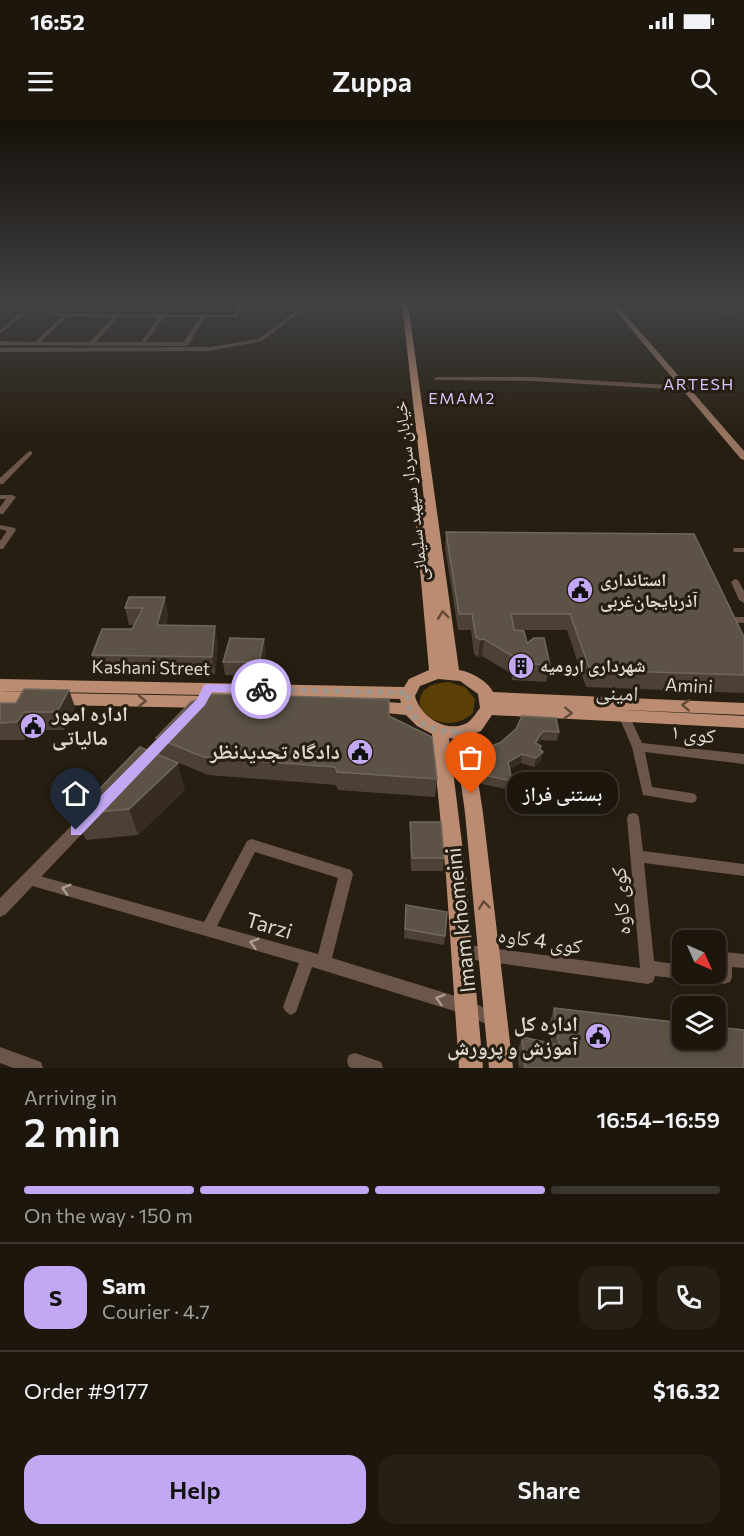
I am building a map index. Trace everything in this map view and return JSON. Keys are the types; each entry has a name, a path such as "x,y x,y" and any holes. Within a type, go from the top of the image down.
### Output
{"main road":[{"name":"خیابان سردار سپهبد سلیمانی","path":"408,348 444,673"},
{"path":"651,348 744,457"},
{"path":"661,348 744,444"},
{"path":"686,388 696,388"},
{"path":"444,673 472,680 488,703 480,723 462,731 440,731 420,722 409,701 416,682 444,673"},
{"name":"Kashani Street","path":"0,686 205,695"},
{"path":"0,697 205,695 409,701"},
{"name":"امینی","path":"488,703 621,709 744,722"},
{"name":"Amini","path":"621,709 744,709"},
{"name":"Imam khomeini","path":"440,731 471,1068"},
{"name":"Imam khomeini","path":"462,731 490,956 501,1068"}],"street":[{"path":"0,350 219,348"},
{"path":"437,379 533,379 686,388"},
{"path":"0,482 30,453"},
{"path":"0,497 12,497 0,512"},
{"path":"0,527 12,530 0,547"},
{"path":"735,582 744,600"},
{"path":"727,620 744,620"},
{"path":"136,769 205,695"},
{"path":"621,709 638,747 647,791 692,798"},
{"name":"کوی ۱","path":"638,747 744,759"},
{"path":"0,909 7,894 29,879 103,803"},
{"path":"633,818 637,856"},
{"path":"207,930 252,845 346,874 315,961 291,1007"},
{"name":"کوی کاوه","path":"648,972 637,856 744,870"},
{"name":"Tarzi","path":"29,879 315,961 465,1007 495,1020"},
{"name":"کوی 4 کاوه","path":"461,951 648,972 672,972"},
{"path":"726,958 744,961"},
{"path":"0,1055 35,1068"},
{"path":"355,1061 375,1068"}],"shaded area":[{"path":"448,682 465,687 475,699 473,713 467,718 452,723 431,718 420,707 423,691 436,684"}],"building":[{"name":"استانداری آذربایجان‌غربی","path":"446,532 694,534 744,637 744,675 590,670 570,614 511,614 514,630 524,631 527,643 534,638 544,638 550,665 514,663 514,657 484,639 480,640 476,637 472,614 459,614"},
{"path":"129,597 165,597 157,625 215,626 212,657 92,655 102,629 132,629 143,608 125,608"},
{"path":"230,638 264,639 259,662 223,662"},
{"path":"24,689 69,690 57,712 24,712 17,722 0,723 0,703 16,703"},
{"path":"213,694 389,699 389,716 432,737 437,779 337,772 335,767 204,757 156,738 191,702"},
{"path":"522,716 556,718 559,732 543,731 535,743 541,746 540,749 543,752 536,758 522,754 508,762 512,781 483,775 481,749 500,743 516,729"},
{"path":"140,747 178,763 129,809 75,814"},
{"path":"410,822 441,822 444,858 412,858"},
{"path":"406,905 447,912 445,936 405,929"},
{"name":"اداره کل آموزش و پرورش","path":"554,1008 672,1022 672,1050 726,1050 726,1028 744,1030 744,1068 525,1068 522,1037 559,1045"}],"way so far":[{"path":"261,689 408,693 409,709 420,722 440,731 462,731 471,794"}],"place":[{"name":"استانداری آذربایجان‌غربی","path":"580,590"},
{"name":"شهرداری ارومیه","path":"521,666"},
{"name":"اداره امور مالیاتی","path":"33,726"},
{"name":"دادگاه تجدیدنظر","path":"360,752"},
{"name":"بستنی فراز","path":"471,794"},
{"name":"اداره کل آموزش و پرورش","path":"598,1036"}],"district":[{"name":"ARTESH","path":"699,384"},
{"name":"EMAM2","path":"462,398"}],"route":[{"path":"76,830 201,702 208,688 261,689"}]}
